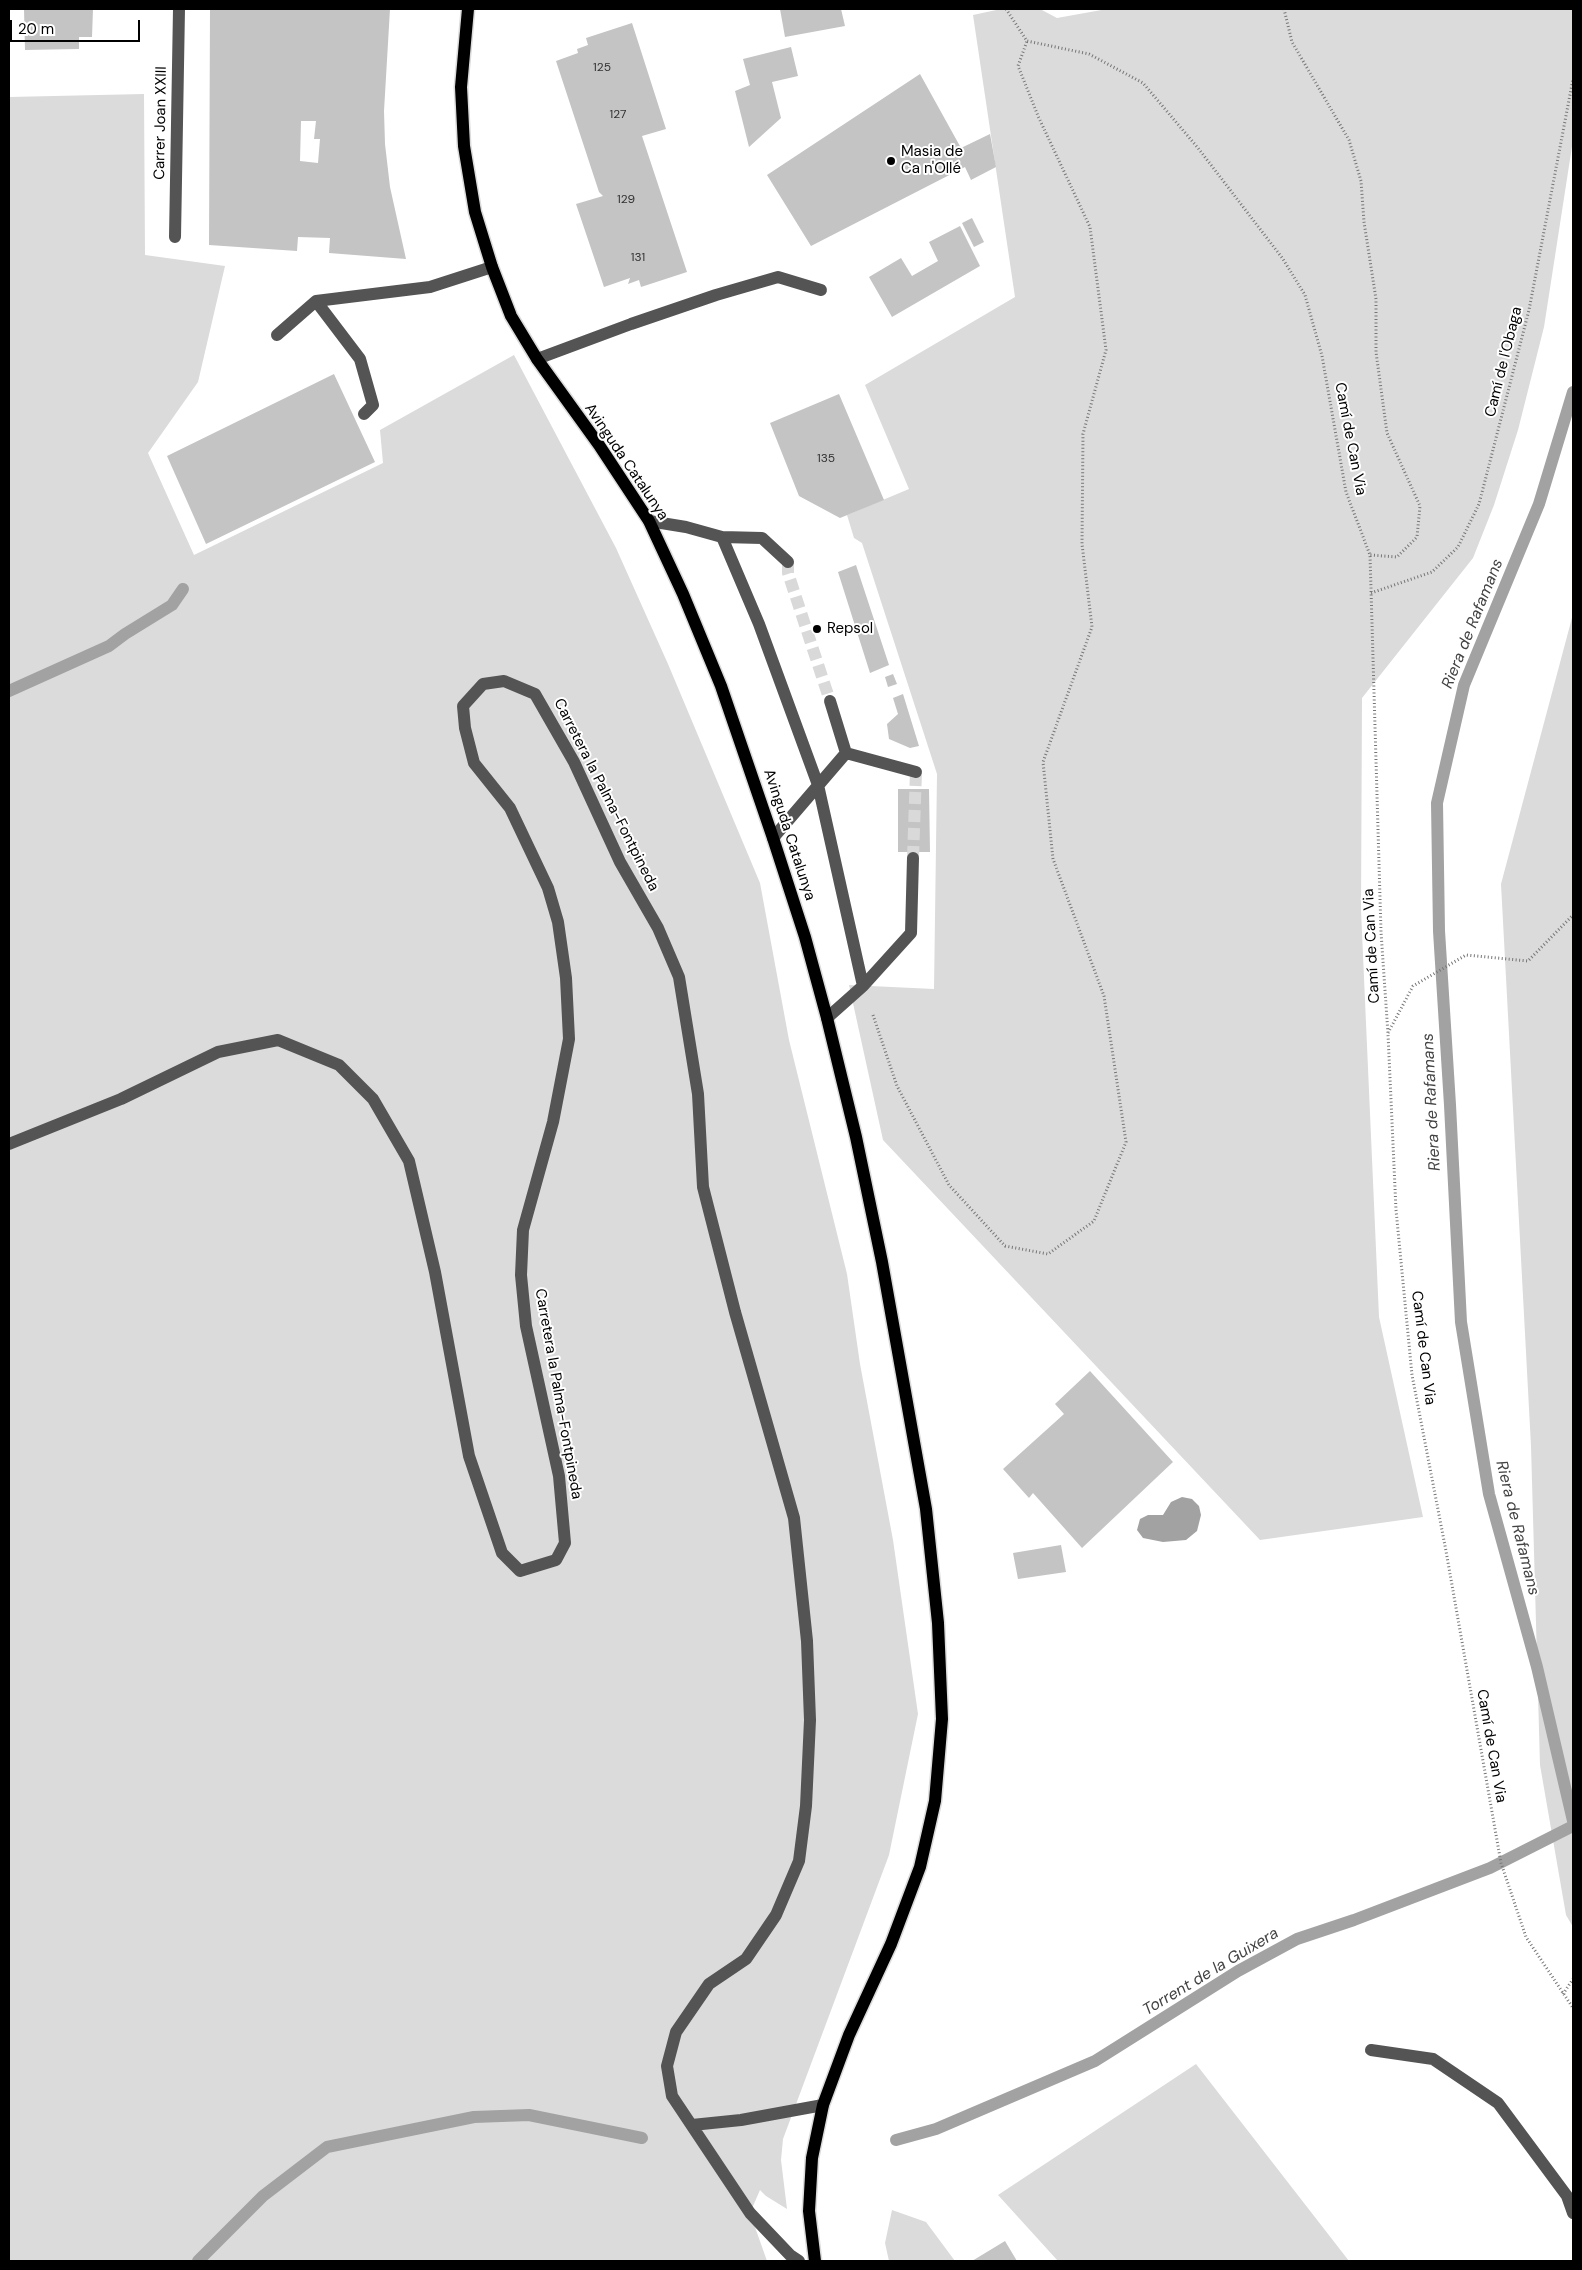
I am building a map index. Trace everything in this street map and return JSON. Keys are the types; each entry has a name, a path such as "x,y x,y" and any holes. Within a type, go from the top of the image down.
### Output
{"main road":[{"name":"Avinguda Catalunya","path":"468,9 462,87 464,146 476,212 492,267 511,316 537,359 599,445 649,521 683,594 721,686 805,938 827,1018 856,1137 909,1405 926,1509 938,1623 942,1719 935,1801 920,1866 891,1944 849,2035 823,2105 811,2166 809,2211 815,2261"}],"street":[{"name":"Carrer Joan XXIII","path":"175,237 179,9"},
{"path":"277,335 316,302 430,287 492,267"},
{"path":"537,359 716,295 778,277 821,290"},
{"path":"316,302 360,359 373,404 364,414"},
{"path":"649,521 686,527 722,537 762,538 788,562"},
{"path":"722,537 759,624 818,785 863,986"},
{"name":"Carretera la Palma-Fontpineda","path":"9,1144 121,1099 218,1052 278,1040 339,1065 373,1099 409,1161 437,1281 469,1456 502,1552 520,1571 556,1560 565,1544 559,1476 526,1326 521,1275 523,1230 553,1122 569,1039 566,978 558,922 548,888 510,808 474,763 464,728 464,706 483,684 504,681 535,694 574,762 620,862 658,928 679,977 698,1094 703,1188 735,1312 794,1518 807,1641 810,1720 806,1806 799,1861 776,1915 746,1958 709,1984 676,2032 667,2066 672,2096 750,2213 790,2255 799,2261"},
{"path":"830,701 846,753"},
{"path":"773,838 846,753"},
{"path":"846,753 916,772"},
{"path":"827,1018 863,986 911,933 913,858"},
{"path":"1371,2050 1433,2058 1498,2104 1567,2196 1573,2213"},
{"path":"692,2125 741,2120 823,2105"}],"path":[{"path":"863,986 897,1086 949,1186 1005,1246 1048,1254 1094,1221 1126,1142 1104,996 1053,859 1043,762 1092,627 1082,544 1083,434 1106,350 1090,227 1038,116 1018,66 1027,40 1006,9"},
{"path":"1284,9 1292,42 1349,140 1361,181 1364,222 1376,299 1376,352 1387,433 1420,506 1417,536 1397,557 1370,555"},
{"name":"Camí de Can Via","path":"1027,40 1089,54 1142,83 1198,148 1283,259 1305,295 1322,356 1346,492 1370,555 1381,932 1396,1210 1412,1376 1446,1551 1500,1863 1526,1937 1573,2008"},
{"name":"Camí de l'Obaga","path":"1371,593 1432,572 1458,547 1479,504 1529,310 1573,79"},
{"path":"1388,1034 1413,986 1466,955 1528,961 1573,915"},
{"path":"1563,1994 1573,1978"}],"shaded area":[{"path":"1001,9 1040,9 1057,18 1107,9 1573,9 1573,140 1544,327 1518,430 1494,505 1473,558 1362,698 1361,910 1379,1317 1423,1517 1260,1540 883,1140 849,985 934,989 937,774 862,543 854,538 847,515 909,489 865,385 1015,297 973,15"},
{"path":"144,94 145,255 225,266 198,382 148,453 194,555 383,463 380,430 514,355 616,548 668,664 760,883 789,1040 847,1274 860,1364 893,1540 918,1714 889,1855 783,2139 781,2160 787,2209 760,2190 750,2213 767,2261 9,2261 9,97"},
{"path":"1573,614 1573,1927 1566,1915 1540,1765 1531,1446 1501,884"},
{"path":"1182,1497 1192,1499 1199,1506 1201,1515 1197,1531 1186,1540 1163,1542 1143,1538 1137,1530 1140,1519 1148,1515 1163,1515 1171,1502"},
{"path":"1196,2064 1349,2261 1058,2261 998,2195"},
{"path":"892,2210 926,2222 955,2261 889,2261 885,2243"}],"building":[{"path":"24,9 93,9 92,37 79,37 79,49 25,50"},
{"path":"210,9 390,9 384,111 385,144 390,187 406,259 329,253 330,238 298,237 297,251 209,245","holes":["301,121 316,121 314,139 320,139 318,163 300,161"]},
{"path":"780,9 841,9 845,26 785,37"},
{"path":"632,23 666,129 642,136 687,272 641,287 639,280 628,284 630,278 604,287 576,204 603,196 599,192 556,61 578,53 577,49 588,45 586,38"},
{"path":"791,47 798,76 772,82 781,118 749,147 735,91 750,85 743,59"},
{"name":"Masia de Ca n'Ollé","path":"920,74 961,148 990,134 996,167 971,180 965,167 811,246 767,175"},
{"path":"972,218 984,242 974,247 962,223"},
{"path":"960,226 980,266 892,317 869,277 901,258 912,276 938,261 929,242"},
{"path":"334,374 375,462 206,544 167,456"},
{"path":"839,394 884,500 840,518 799,496 770,423"},
{"path":"856,565 889,665 870,673 838,572"},
{"path":"893,674 897,684 888,687 885,677"},
{"path":"903,694 919,746 910,748 889,739 887,724 898,714 893,698"},
{"path":"898,789 929,789 930,852 898,852"},
{"path":"1090,1371 1173,1462 1082,1548 1033,1493 1029,1498 1003,1469 1064,1414 1055,1404"},
{"path":"1061,1545 1066,1572 1018,1579 1013,1553"},
{"path":"1005,2241 1017,2261 972,2261"}],"waterway":[{"name":"Riera de Rafamans","path":"1573,392 1539,504 1464,685 1437,803 1439,931 1461,1322 1489,1494 1537,1667 1573,1821"},
{"path":"9,691 109,646 172,605 183,589"},
{"name":"Torrent de la Guixera","path":"896,2140 936,2129 1095,2061 1238,1971 1297,1939 1354,1920 1490,1868 1573,1826"},
{"name":"Torrent de la Guixera","path":"198,2261 263,2196 327,2147 474,2117 529,2115 642,2138"}],"tunnel":[{"path":"788,562 788,573 830,701"},
{"path":"913,858 916,772"}],"place":[{"name":"Masia de Ca n'Ollé","path":"891,161"},
{"name":"Repsol","path":"817,629"}]}
